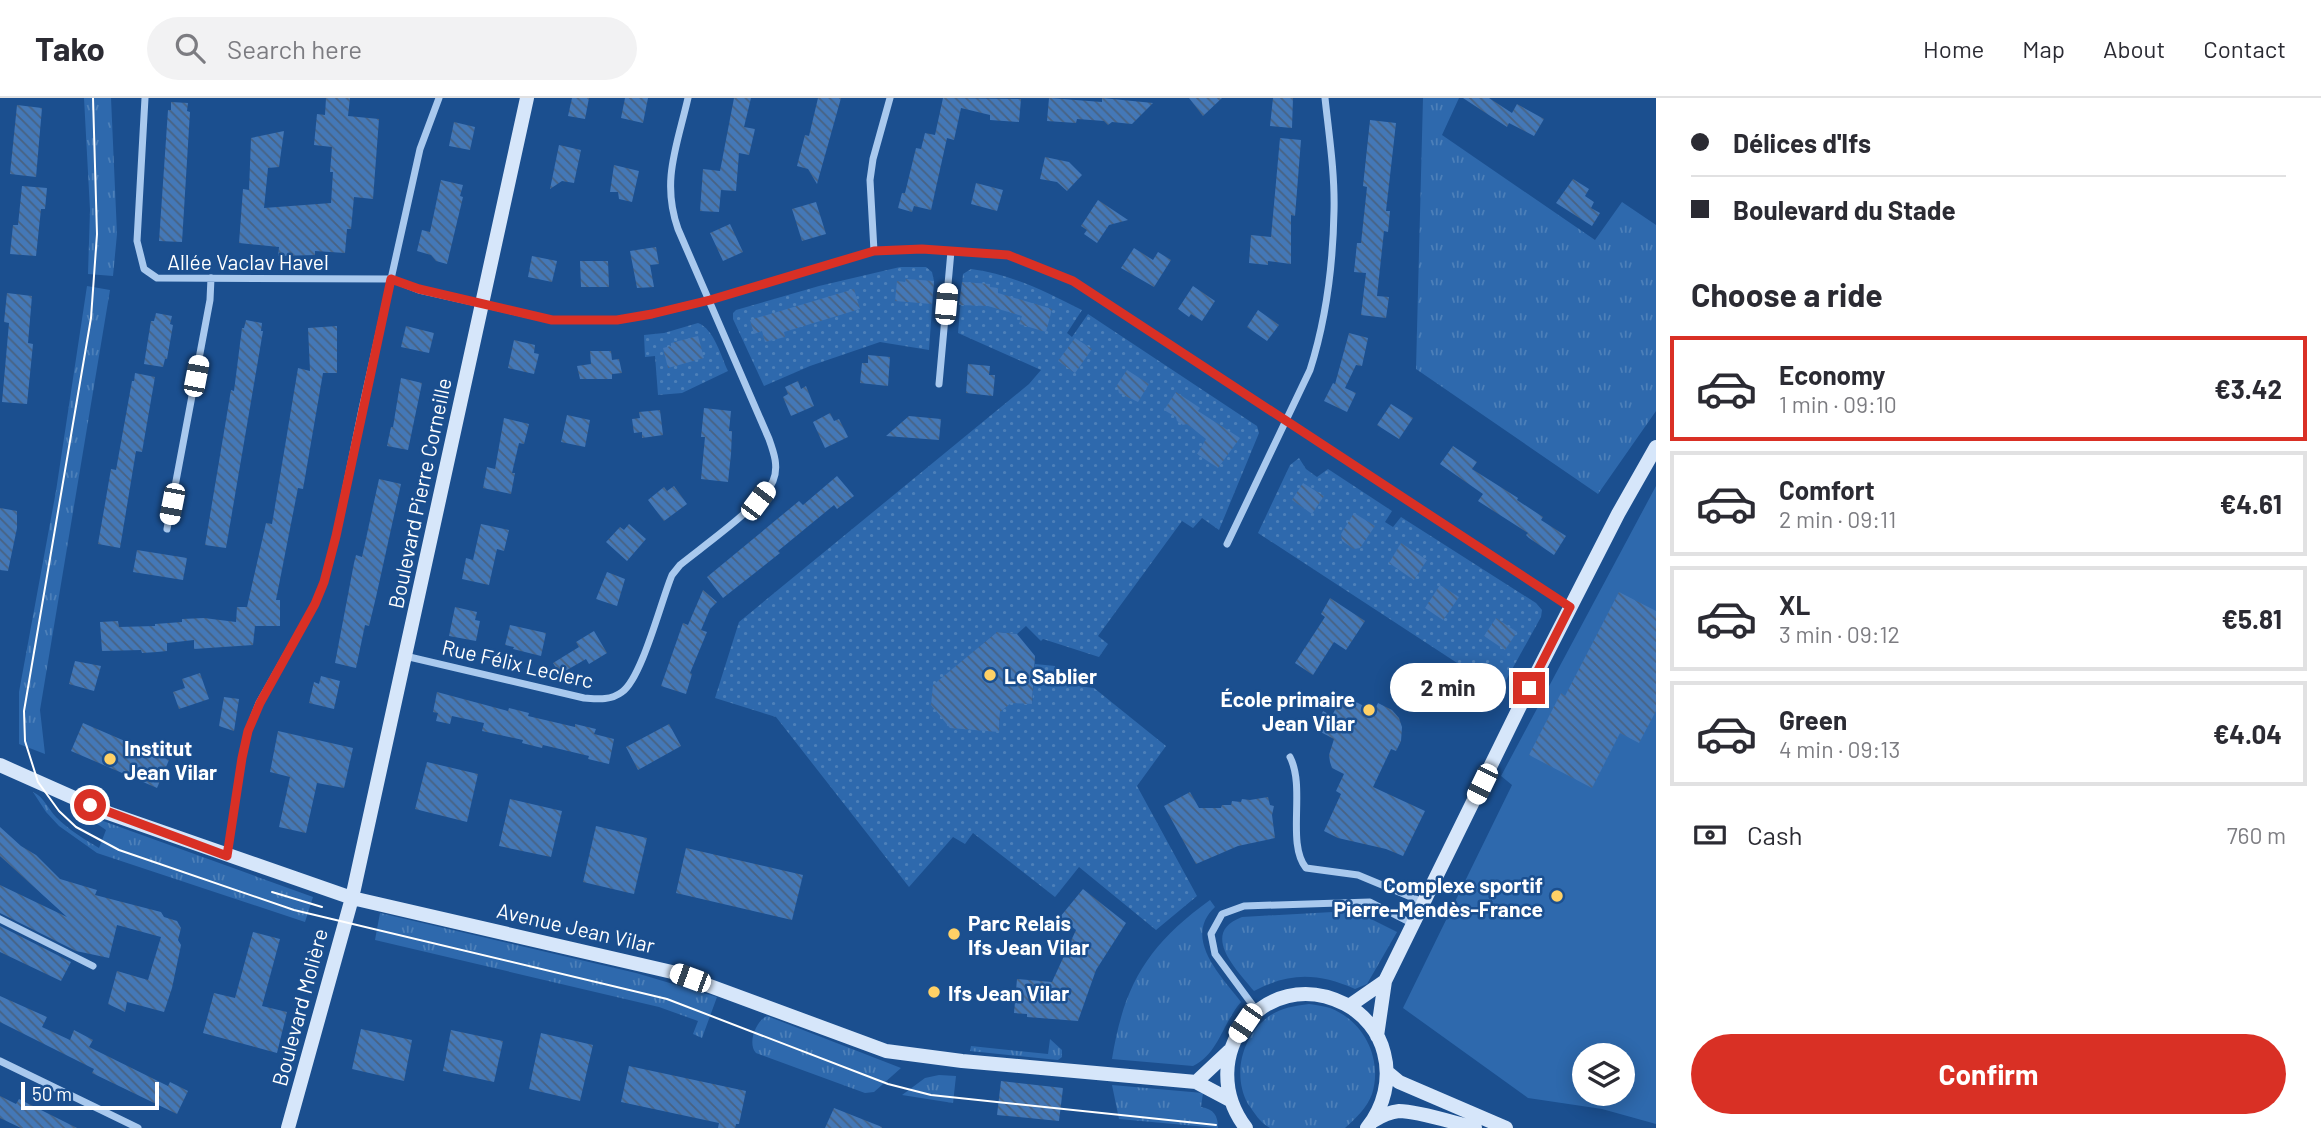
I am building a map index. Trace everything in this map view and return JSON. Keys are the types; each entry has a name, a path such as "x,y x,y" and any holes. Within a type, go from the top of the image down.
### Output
{"main road":[{"name":"Boulevard Pierre Corneille","path":"352,898 527,98"},
{"path":"1377,1036 1385,981 1570,607 1656,447"},
{"name":"Avenue Jean Vilar","path":"0,765 108,813 352,898 672,972 886,1051 962,1061 1196,1082 1230,1100"},
{"name":"Boulevard Molière","path":"288,1128 352,898"},
{"path":"1349,1006 1385,981"},
{"path":"1196,1082 1229,1051 1245,1023 1257,1011 1286,996 1302,994 1334,999 1364,1017 1382,1047 1387,1072 1386,1090 1381,1107 1369,1125"},
{"path":"1229,1051 1226,1084 1230,1100 1246,1128"},
{"path":"1387,1072 1399,1082 1506,1128"},
{"path":"1369,1125 1385,1114 1397,1111 1475,1128"}],"street":[{"name":"Allée Vaclav Havel","path":"145,98 137,241 140,262 149,274 157,278 391,279 419,289 552,320 617,320 710,300 874,251 922,249 1008,255 1073,281 1570,607"},
{"path":"227,856 248,731 324,582 420,149 439,98"},
{"path":"688,98 670,175 669,195 678,229 710,300"},
{"path":"874,251 870,180 890,98"},
{"path":"1227,544 1310,370 1319,342 1331,255 1334,209 1325,98"},
{"path":"939,384 951,251"},
{"path":"167,529 210,300 211,278"},
{"name":"Rue Félix Leclerc","path":"404,656 584,698 604,700 623,692 637,672 672,575 680,565 758,501 773,481 776,459 710,300"},
{"path":"1290,757 1296,779 1298,856 1306,868 1358,875 1424,902"},
{"path":"1257,1011 1215,954 1211,934 1222,914 1244,906 1370,902 1413,924"},
{"path":"0,919 93,966"},
{"path":"0,1061 138,1128"}],"green space":[{"path":"84,98 111,98 117,234 113,276 88,274 90,210"},
{"path":"1423,98 1459,98 1442,135 1595,240 1622,202 1656,225 1656,411 1598,494 1416,369"},
{"path":"900,267 926,267 932,272 934,281 929,350 880,342 810,366 764,386 733,319 736,310 819,286"},
{"path":"971,269 1015,280 1082,310 1067,333 1072,337 1088,314 1257,426 1259,433 1219,530 1202,518 1193,528 1182,521 1098,636 1108,644 1099,657 1043,639 1041,641 1026,626 1017,634 997,632 933,686 999,731 1000,712 1011,702 1032,704 1035,664 1055,666 1054,683 1094,688 1166,746 1137,786 1197,896 1156,930 1079,867 1055,897 973,833 965,844 953,837 909,887 776,717 715,698 739,622 1029,384 1041,370 958,333 963,274"},
{"path":"87,286 110,290 40,710 45,754 19,744 19,692 56,491"},
{"path":"698,323 713,337 728,371 682,393 658,395 655,356 645,357 644,335 664,333"},
{"path":"1299,458 1306,469 1317,477 1328,469 1392,511 1385,522 1393,527 1401,517 1536,603 1542,610 1541,617 1500,691 1258,533 1290,465"},
{"name":"Complexe sportif Pierre-Mendès-France","path":"1656,486 1656,1124 1582,1106 1635,1106 1635,1043 1572,1043 1572,1105 1528,1098 1403,1008 1512,785 1501,776"},
{"path":"33,792 66,826 99,848 106,830 81,813 313,897 305,922 97,853 59,826"},
{"path":"1210,900 1215,907 1206,919 1202,931 1203,944 1215,969 1241,1002 1215,1046 1193,1066 1112,1059 1124,1009 1142,968 1170,933"},
{"path":"1351,911 1397,932 1367,984 1355,989 1329,980 1304,977 1280,980 1254,991 1231,963 1222,942 1223,932 1229,924 1242,917"},
{"path":"380,913 636,973 717,997 702,1038 693,1034 698,1021 659,1007 375,940"},
{"path":"1309,1004 1330,1008 1342,1014 1361,1032 1373,1055 1375,1081 1372,1094 1357,1117 1345,1128 1270,1128 1255,1114 1243,1093 1240,1069 1242,1057 1252,1035 1268,1017 1282,1009"},
{"path":"767,1016 901,1068 874,1092 865,1093 756,1053 752,1044 754,1033 759,1022"},
{"path":"1050,1039 1062,1050 1062,1057 1058,1060 970,1051 971,1046 1048,1054"},
{"path":"956,1076 953,1103 902,1095 925,1078"},
{"path":"1112,1085 1203,1093 1201,1107 1214,1114 1218,1128 1119,1119"}],"building":[{"path":"326,98 350,98 348,116 379,119 373,199 354,197 351,229 347,229 345,253 315,251 315,255 278,256 279,247 239,243 243,189 249,190 251,138 284,131 279,167 268,168 264,208 331,203 332,147 314,145 317,114 325,115"},
{"path":"572,98 589,98 585,119 568,116"},
{"path":"625,98 648,98 643,123 621,118"},
{"path":"734,98 751,98 744,127 755,129 749,155 739,153 736,191 721,190 719,212 700,211 703,169 720,171"},
{"path":"818,98 841,98 817,184 808,169 797,166 805,135 809,136"},
{"path":"943,98 1021,99 1019,122 990,120 990,115 961,108 954,140 947,138 931,210 914,206 912,212 898,208 902,193 905,193 916,148 921,149 925,133 935,135"},
{"path":"1049,98 1102,102 1102,98 1153,103 1132,124 1112,122 1108,125 1104,121 1077,119 1076,123 1047,121"},
{"path":"1189,98 1222,98 1203,116"},
{"path":"1273,98 1293,98 1292,128 1270,126"},
{"path":"1463,98 1489,98 1512,113 1517,104 1544,119 1534,136 1509,123 1507,127"},
{"path":"171,102 188,103 187,111 190,112 182,242 159,241 168,110 171,110"},
{"path":"17,105 42,108 36,177 10,174"},
{"path":"1370,120 1396,123 1386,211 1390,211 1388,232 1384,231 1377,296 1389,297 1386,318 1361,315 1366,273 1354,272 1357,243 1361,243 1367,187 1363,186"},
{"path":"454,122 475,127 470,150 449,146"},
{"path":"1280,138 1301,140 1295,216 1291,215 1291,264 1268,261 1268,265 1249,263 1251,235 1271,237"},
{"path":"559,145 581,150 574,183 562,181 550,189"},
{"path":"1045,157 1069,162 1082,175 1067,191 1057,182 1040,179"},
{"path":"614,165 639,171 632,202 619,199 618,192 610,192"},
{"path":"1573,179 1589,189 1585,196 1594,202 1591,208 1600,213 1592,226 1556,203"},
{"path":"441,180 463,185 460,196 463,197 447,264 417,251 422,230 430,232"},
{"path":"976,183 1003,190 997,211 971,204"},
{"path":"22,186 47,188 45,209 41,209 36,256 10,254 13,225 18,225"},
{"path":"1098,200 1128,220 1109,225 1097,243 1084,234 1087,230 1081,226"},
{"path":"816,202 826,234 802,241 792,209"},
{"path":"730,224 743,252 723,261 710,233"},
{"path":"656,247 659,264 650,265 654,287 637,288 630,251"},
{"path":"1134,248 1153,260 1158,252 1171,260 1154,287 1121,268"},
{"path":"532,256 557,261 552,282 528,277"},
{"path":"580,261 608,261 609,287 581,287"},
{"path":"906,279 934,281 932,304 895,301 897,281 905,282"},
{"path":"962,282 990,284 990,287 998,288 998,293 1052,309 1046,332 1019,324 1022,316 988,306 959,305"},
{"path":"1193,286 1215,301 1202,321 1191,314 1189,317 1178,309"},
{"path":"854,289 860,309 784,332 785,337 765,342 762,331 754,334 750,320"},
{"path":"7,293 32,296 28,343 33,344 27,404 2,402 9,323 4,322"},
{"path":"1258,310 1279,325 1267,341 1247,327"},
{"path":"156,313 172,316 167,359 163,367 144,364 151,321 154,321"},
{"path":"246,320 262,323 263,331 226,548 205,545 231,390 234,391 242,328"},
{"path":"337,326 337,373 323,373 303,489 298,488 276,600 280,600 280,626 255,626 253,645 194,649 194,640 167,643 167,651 102,651 100,622 118,621 119,627 155,626 182,622 182,619 204,618 236,622 237,607 247,607 266,523 272,524 298,368 310,371 308,328"},
{"path":"406,326 434,333 429,353 401,347"},
{"path":"1349,333 1368,338 1362,366 1356,365 1345,388 1356,393 1347,412 1324,401 1333,383 1335,384"},
{"path":"698,336 704,358 668,368 663,348 671,346 671,343"},
{"path":"1075,338 1092,349 1075,373 1058,361"},
{"path":"514,340 535,345 534,353 539,354 534,374 508,368"},
{"path":"590,351 611,351 612,360 619,359 622,373 612,374 612,379 580,379 577,366 591,364"},
{"path":"868,355 890,357 888,386 860,383 862,363 868,363"},
{"path":"968,364 990,366 989,375 995,375 993,396 966,393"},
{"path":"1127,370 1149,384 1138,402 1119,393 1117,385"},
{"path":"135,373 155,377 142,452 136,451 120,548 98,544 111,469 116,470"},
{"path":"401,378 422,383 408,450 387,446"},
{"path":"798,381 801,389 806,386 814,406 791,416 783,397 788,394 785,387"},
{"path":"1176,392 1200,408 1198,411 1240,438 1218,468 1197,454 1206,439 1164,410"},
{"path":"1391,404 1413,418 1399,439 1377,425"},
{"path":"704,408 731,411 728,482 701,479 705,437 701,437"},
{"path":"660,410 663,435 642,438 642,432 634,433 632,419 640,418 639,412"},
{"path":"830,413 834,421 839,419 848,437 825,448 813,422"},
{"path":"567,415 590,420 585,447 561,442"},
{"path":"909,416 941,419 939,440 886,436"},
{"path":"504,418 529,424 524,444 519,443 512,473 515,473 511,494 483,488 487,467 495,469"},
{"path":"1453,446 1477,462 1472,469 1518,498 1517,500 1543,517 1541,520 1566,536 1554,555 1529,538 1526,535 1528,533 1478,501 1483,494 1440,464"},
{"path":"837,476 854,496 837,509 834,505 778,551 780,553 723,598 707,577 799,501 803,505"},
{"path":"379,479 401,484 369,626 365,625 356,668 335,663 354,563 356,555 362,557"},
{"path":"1303,483 1324,496 1312,514 1292,500"},
{"path":"674,486 687,504 664,521 648,500 664,487 667,491"},
{"path":"0,508 17,511 17,528 8,571 0,570"},
{"path":"1354,513 1375,526 1360,548 1354,549 1342,541 1341,534"},
{"path":"481,524 509,530 504,551 497,549 489,585 462,579 466,558 473,560"},
{"path":"629,524 646,539 627,561 606,542 620,527 624,530"},
{"path":"1401,543 1427,560 1414,580 1389,563"},
{"path":"137,550 187,558 183,580 133,572"},
{"path":"607,572 625,579 617,606 596,599"},
{"path":"1440,585 1459,597 1443,620 1425,608"},
{"path":"703,590 717,602 710,609 701,630 707,632 690,673 692,674 686,694 661,686 683,623 688,625"},
{"path":"1619,592 1656,611 1656,711 1639,743 1620,733 1592,788 1529,755 1561,693 1565,696"},
{"path":"1330,598 1365,621 1346,650 1334,642 1313,675 1295,663 1325,617 1321,614"},
{"path":"455,607 477,612 475,620 480,621 476,641 449,636"},
{"path":"1496,618 1517,632 1505,650 1484,636"},
{"path":"510,625 546,633 541,656 505,645"},
{"path":"594,631 607,653 589,664 586,659 560,674 553,663 579,647 576,642"},
{"name":"Le Sablier","path":"997,632 1017,634 1035,656 1032,704 1011,703 1000,712 999,732 950,728 931,705 933,685"},
{"path":"75,661 101,666 94,691 69,684"},
{"path":"200,673 209,699 179,709 173,692 185,688 182,679"},
{"path":"321,676 340,681 334,709 309,703 314,682 319,684"},
{"path":"437,692 508,711 509,708 529,713 528,716 575,727 575,724 596,729 594,734 614,739 609,764 588,759 589,756 543,745 542,748 522,743 523,740 482,731 484,723 452,716 450,724 436,721 438,713 433,712"},
{"path":"1342,695 1374,711 1378,703 1392,710 1399,718 1402,727 1401,741 1396,751 1391,749 1373,787 1425,811 1403,856 1386,849 1338,838 1324,831 1341,794 1336,791 1344,774 1332,768 1330,762 1329,755 1334,739 1315,729 1323,711 1332,716"},
{"path":"224,697 239,699 234,731 219,726"},
{"path":"83,723 169,760 157,788 71,751"},
{"path":"669,724 681,746 638,770 626,747"},
{"path":"278,731 353,748 344,788 317,783 306,833 279,827 290,777 270,772"},
{"path":"427,762 478,774 467,822 415,809"},
{"path":"1190,792 1199,808 1221,808 1222,805 1231,805 1232,801 1268,797 1270,805 1274,806 1272,815 1275,838 1238,846 1196,864 1164,806"},
{"path":"510,799 562,811 551,857 499,846"},
{"path":"596,826 647,838 634,894 583,882"},
{"path":"0,827 21,846 36,855 60,879 97,890 95,895 161,912 164,917 177,921 181,928 178,940 181,945 164,1012 127,1002 125,1012 108,1004 117,971 148,980 161,937 117,925 109,958 76,951 0,913 0,885 67,917 0,856"},
{"path":"686,848 803,875 792,920 676,893"},
{"path":"1083,889 1126,923 1096,970 1078,1021 1027,1017 1027,1014 1014,1013 1017,979 1052,982 1076,930 1060,917"},
{"path":"0,926 71,962 61,981 0,952"},
{"path":"253,932 280,939 262,1006 287,1012 277,1053 203,1033 214,993 235,998"},
{"path":"0,996 47,1017 42,1027 70,1040 74,1030 93,1040 89,1047 168,1086 170,1082 188,1091 177,1114 92,1073 94,1069 0,1022"},
{"path":"361,1029 412,1040 404,1081 352,1069"},
{"path":"451,1030 503,1041 494,1082 443,1071"},
{"path":"541,1033 593,1045 580,1101 529,1089"},
{"path":"629,1066 746,1091 739,1124 736,1124 735,1128 718,1128 719,1123 621,1102"},
{"path":"1001,1081 1063,1088 1059,1121 997,1115"},
{"path":"0,1096 16,1104 19,1099 77,1128 21,1128 0,1118"},
{"path":"834,1108 882,1127 882,1128 825,1128"}],"tram line":[{"path":"93,98 97,234 91,318 24,711 25,741 38,782 59,811 76,827 119,850 294,910 667,999 888,1084 931,1095 1216,1125"},
{"path":"272,892 322,907"}],"place":[{"name":"Le Sablier","path":"990,675"},
{"name":"École primaire Jean Vilar","path":"1369,710"},
{"name":"Institut Jean Vilar","path":"110,759"},
{"name":"Complexe sportif Pierre-Mendès-France","path":"1557,896"},
{"name":"Parc Relais Ifs Jean Vilar","path":"954,934"},
{"name":"Ifs Jean Vilar","path":"934,992"}],"route":[{"path":"90,805 227,856 248,731 324,582 391,279 419,289 529,316 552,320 617,320 710,300 874,251 922,249 1008,255 1073,281 1570,607 1529,688"}]}
